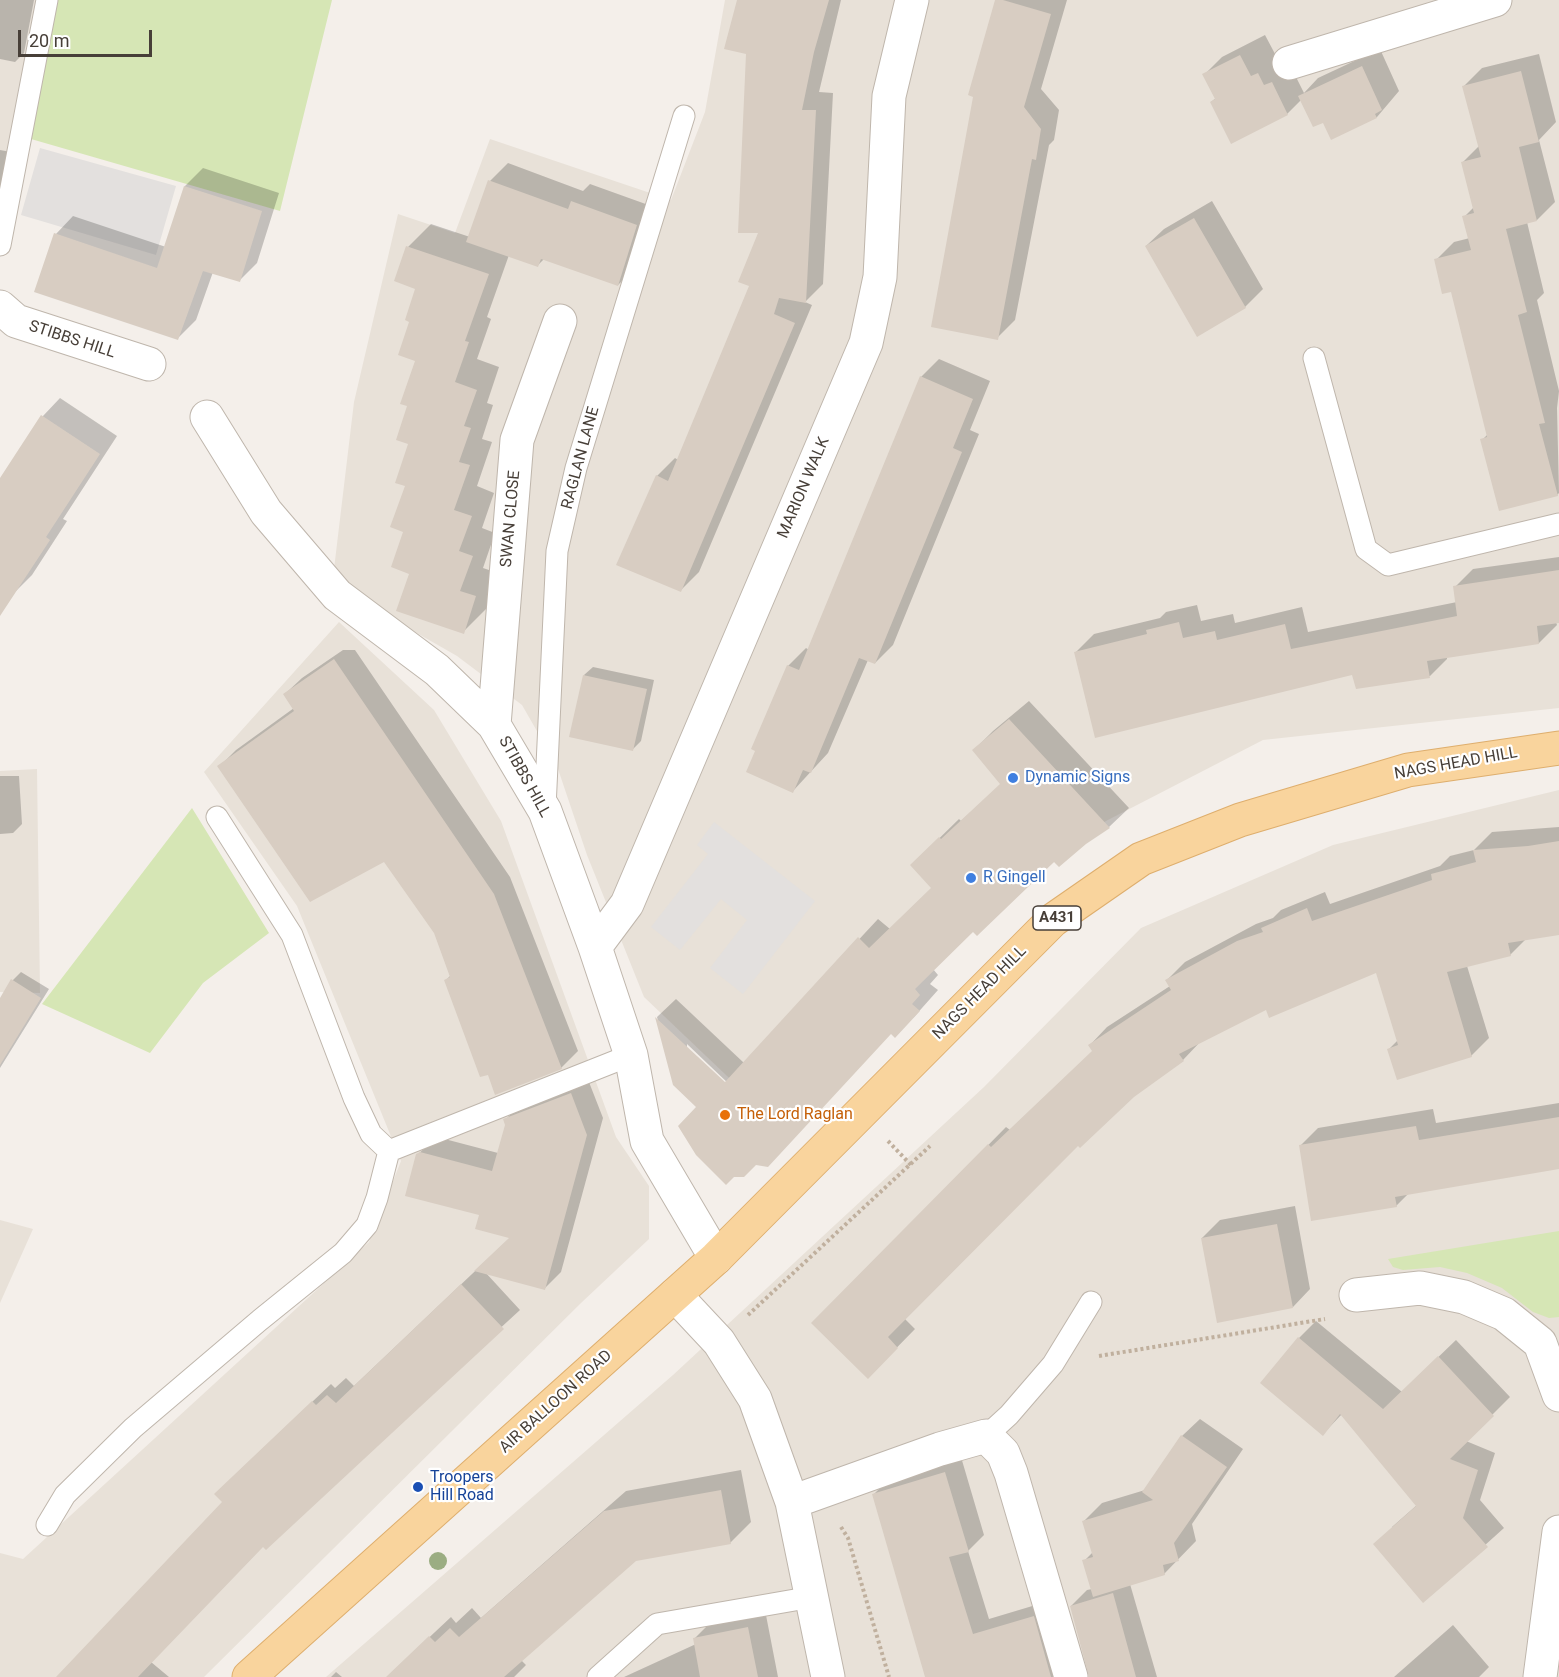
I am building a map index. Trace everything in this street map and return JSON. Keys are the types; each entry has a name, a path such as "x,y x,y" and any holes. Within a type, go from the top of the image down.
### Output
{"main road":[{"name":"NAGS HEAD HILL","path":"675,1295 716,1258 1053,920 1141,859 1240,820 1408,770 1559,748"},
{"name":"AIR BALLOON ROAD","path":"249,1677 675,1295"}],"street":[{"name":"MARION WALK","path":"595,947 627,904 866,343 880,277 889,96 912,0"},
{"path":"1289,63 1495,0"},
{"name":"STIBBS HILL","path":"0,307 16,321 149,364"},
{"name":"SWAN CLOSE","path":"494,725 517,440 560,321"},
{"name":"STIBBS HILL","path":"207,417 267,512 337,595 437,670 494,725 545,812 595,947 631,1055 647,1141 716,1258"},
{"path":"1356,1295 1420,1288 1464,1297 1504,1314 1549,1338 1559,1395"},
{"path":"675,1295 719,1342 755,1399 799,1500 812,1597 828,1677"},
{"path":"799,1500 940,1449 986,1436 1003,1453 1011,1473 1071,1677"},
{"path":"1540,1677 1559,1532"}],"lane":[{"path":"0,245 47,0"},
{"name":"RAGLAN LANE","path":"545,812 557,551 576,468 684,116"},
{"path":"1314,358 1366,549 1388,565 1559,524"},
{"path":"217,817 292,936 354,1098 371,1134 389,1151"},
{"path":"389,1151 631,1055"},
{"path":"47,1525 66,1495 133,1428 343,1253 367,1225 378,1198 389,1151"},
{"path":"986,1436 1010,1415 1053,1364 1091,1302"},
{"path":"598,1677 657,1624 812,1597"}],"path":[{"path":"719,1342 930,1146"},
{"path":"1053,1364 1343,1316 1356,1295"},
{"path":"799,1500 835,1515 848,1538 889,1677"}],"shaded area":[{"path":"0,0 40,0 0,213"},
{"path":"725,0 1559,0 1559,708 1263,740 1106,821 928,962 790,1136 644,997 587,855 557,766 522,705 457,656 354,597 334,569 354,402 398,214 455,233 490,139 671,200 705,112"},
{"path":"40,148 176,186 156,255 21,215"},
{"path":"339,622 434,710 501,821 616,1137 649,1186 649,1239 581,1303 204,1677 0,1677 0,1553 23,1559 369,1242 401,1161 297,906 204,772"},
{"path":"37,769 40,993 0,992 0,771"},
{"path":"1559,790 1559,1677 326,1677 673,1375 984,1087 1141,928 1333,845"},
{"path":"714,822 815,901 743,994 710,968 747,920 721,899 680,950 651,927 708,854 697,845"},
{"path":"0,1220 33,1229 0,1303"}],"green space":[{"path":"57,0 332,0 280,211 31,139"},
{"path":"192,808 269,933 203,983 150,1053 42,1004"},
{"path":"1559,1231 1559,1317 1549,1318 1533,1312 1502,1288 1467,1273 1440,1267 1403,1270 1393,1267 1388,1259"}],"building":[{"path":"737,0 829,0 814,52 802,110 816,110 806,303 779,298 774,314 795,323 681,592 616,565 656,475 668,481 749,286 738,282 758,233 738,233 746,54 724,49"},
{"path":"995,0 1003,0 1051,14 1024,107 1041,129 1036,160 1032,159 998,340 931,327 973,97 968,95"},
{"path":"1240,55 1251,76 1258,73 1264,85 1272,82 1288,115 1231,144 1210,102 1215,99 1202,74"},
{"path":"1362,66 1382,110 1375,114 1377,118 1331,140 1323,123 1313,127 1298,96"},
{"path":"1521,71 1539,142 1519,147 1537,221 1506,229 1527,312 1518,315 1545,423 1539,424 1558,496 1499,511 1480,439 1487,437 1451,292 1442,294 1434,259 1471,250 1462,216 1474,213 1461,162 1481,157 1462,86"},
{"path":"488,180 568,209 571,201 637,225 618,286 541,259 538,267 466,242"},
{"path":"184,186 262,211 240,282 203,271 178,340 34,292 54,233 157,268"},
{"path":"1194,218 1246,308 1197,337 1145,246"},
{"path":"406,246 489,274 465,341 469,342 455,382 477,390 464,426 471,428 459,462 470,465 454,510 472,516 459,551 473,556 460,591 476,596 464,634 396,611 409,574 391,567 403,532 390,527 405,486 395,483 408,444 396,440 407,406 400,404 415,361 398,355 409,322 405,320 415,289 394,281"},
{"path":"920,376 973,399 953,448 962,452 875,664 859,658 811,773 803,770 793,793 746,772 755,751 751,749 787,665 799,670"},
{"path":"41,415 100,454 46,537 50,540 0,616 0,478"},
{"path":"1559,570 1559,623 1537,626 1539,644 1427,661 1430,678 1356,689 1352,675 1095,738 1074,652 1147,634 1146,630 1179,622 1183,638 1215,631 1217,640 1285,624 1291,649 1457,616 1453,586"},
{"path":"334,659 494,894 562,1069 495,1095 488,1075 480,1077 444,980 450,977 434,933 384,862 310,902 217,766 294,711 283,694"},
{"path":"583,675 647,689 633,751 569,737"},
{"path":"1009,719 1110,828 1086,844 1059,867 1054,862 977,936 973,932 915,989 920,995 912,1004 920,1011 895,1038 891,1034 768,1167 756,1165 744,1177 734,1177 726,1185 696,1155 678,1126 696,1107 673,1085 655,1017 725,1082 858,937 869,948 931,888 910,865 1000,784 972,750"},
{"path":"1559,841 1559,935 1508,943 1511,956 1447,972 1472,1057 1397,1080 1387,1049 1398,1045 1376,973 1269,1018 1266,1010 1179,1054 1184,1061 1134,1097 1080,1148 1078,1146 888,1337 898,1348 868,1379 811,1323 988,1144 991,1147 1092,1051 1088,1045 1171,990 1165,980 1237,941 1263,932 1261,928 1307,908 1312,921 1432,880 1431,874 1476,862 1473,850"},
{"path":"11,979 41,998 0,1065 0,998"},
{"path":"571,1093 587,1135 545,1290 474,1271 509,1238 475,1229 479,1215 405,1196 416,1154 420,1152 492,1171 505,1125 503,1119"},
{"path":"1559,1117 1559,1169 1395,1197 1397,1207 1311,1221 1299,1145 1416,1126 1419,1140"},
{"path":"1277,1224 1293,1308 1217,1323 1201,1238"},
{"path":"461,1284 504,1329 266,1550 263,1547 138,1677 56,1677 222,1502 214,1494 312,1401 316,1405 327,1395 336,1403"},
{"path":"1298,1337 1383,1409 1438,1356 1494,1416 1450,1459 1478,1470 1463,1518 1488,1547 1423,1603 1373,1544 1416,1506 1340,1414 1323,1436 1260,1383"},
{"path":"1181,1435 1227,1467 1174,1543 1179,1561 1163,1565 1165,1575 1093,1597 1082,1560 1093,1557 1082,1521 1153,1500 1142,1492"},
{"path":"945,1472 969,1552 949,1557 973,1634 1034,1616 1051,1677 925,1677 872,1494"},
{"path":"721,1490 731,1544 636,1561 504,1677 386,1677 429,1636 435,1642 450,1628 459,1637 604,1511"},
{"path":"1113,1593 1136,1677 1089,1677 1070,1606"},
{"path":"748,1627 758,1677 700,1677 693,1638"}],"place":[{"name":"Dynamic Signs","path":"1013,778"},
{"name":"R Gingell","path":"971,878"},
{"name":"The Lord Raglan","path":"725,1115"},
{"name":"Troopers Hill Road","path":"418,1487"}]}
